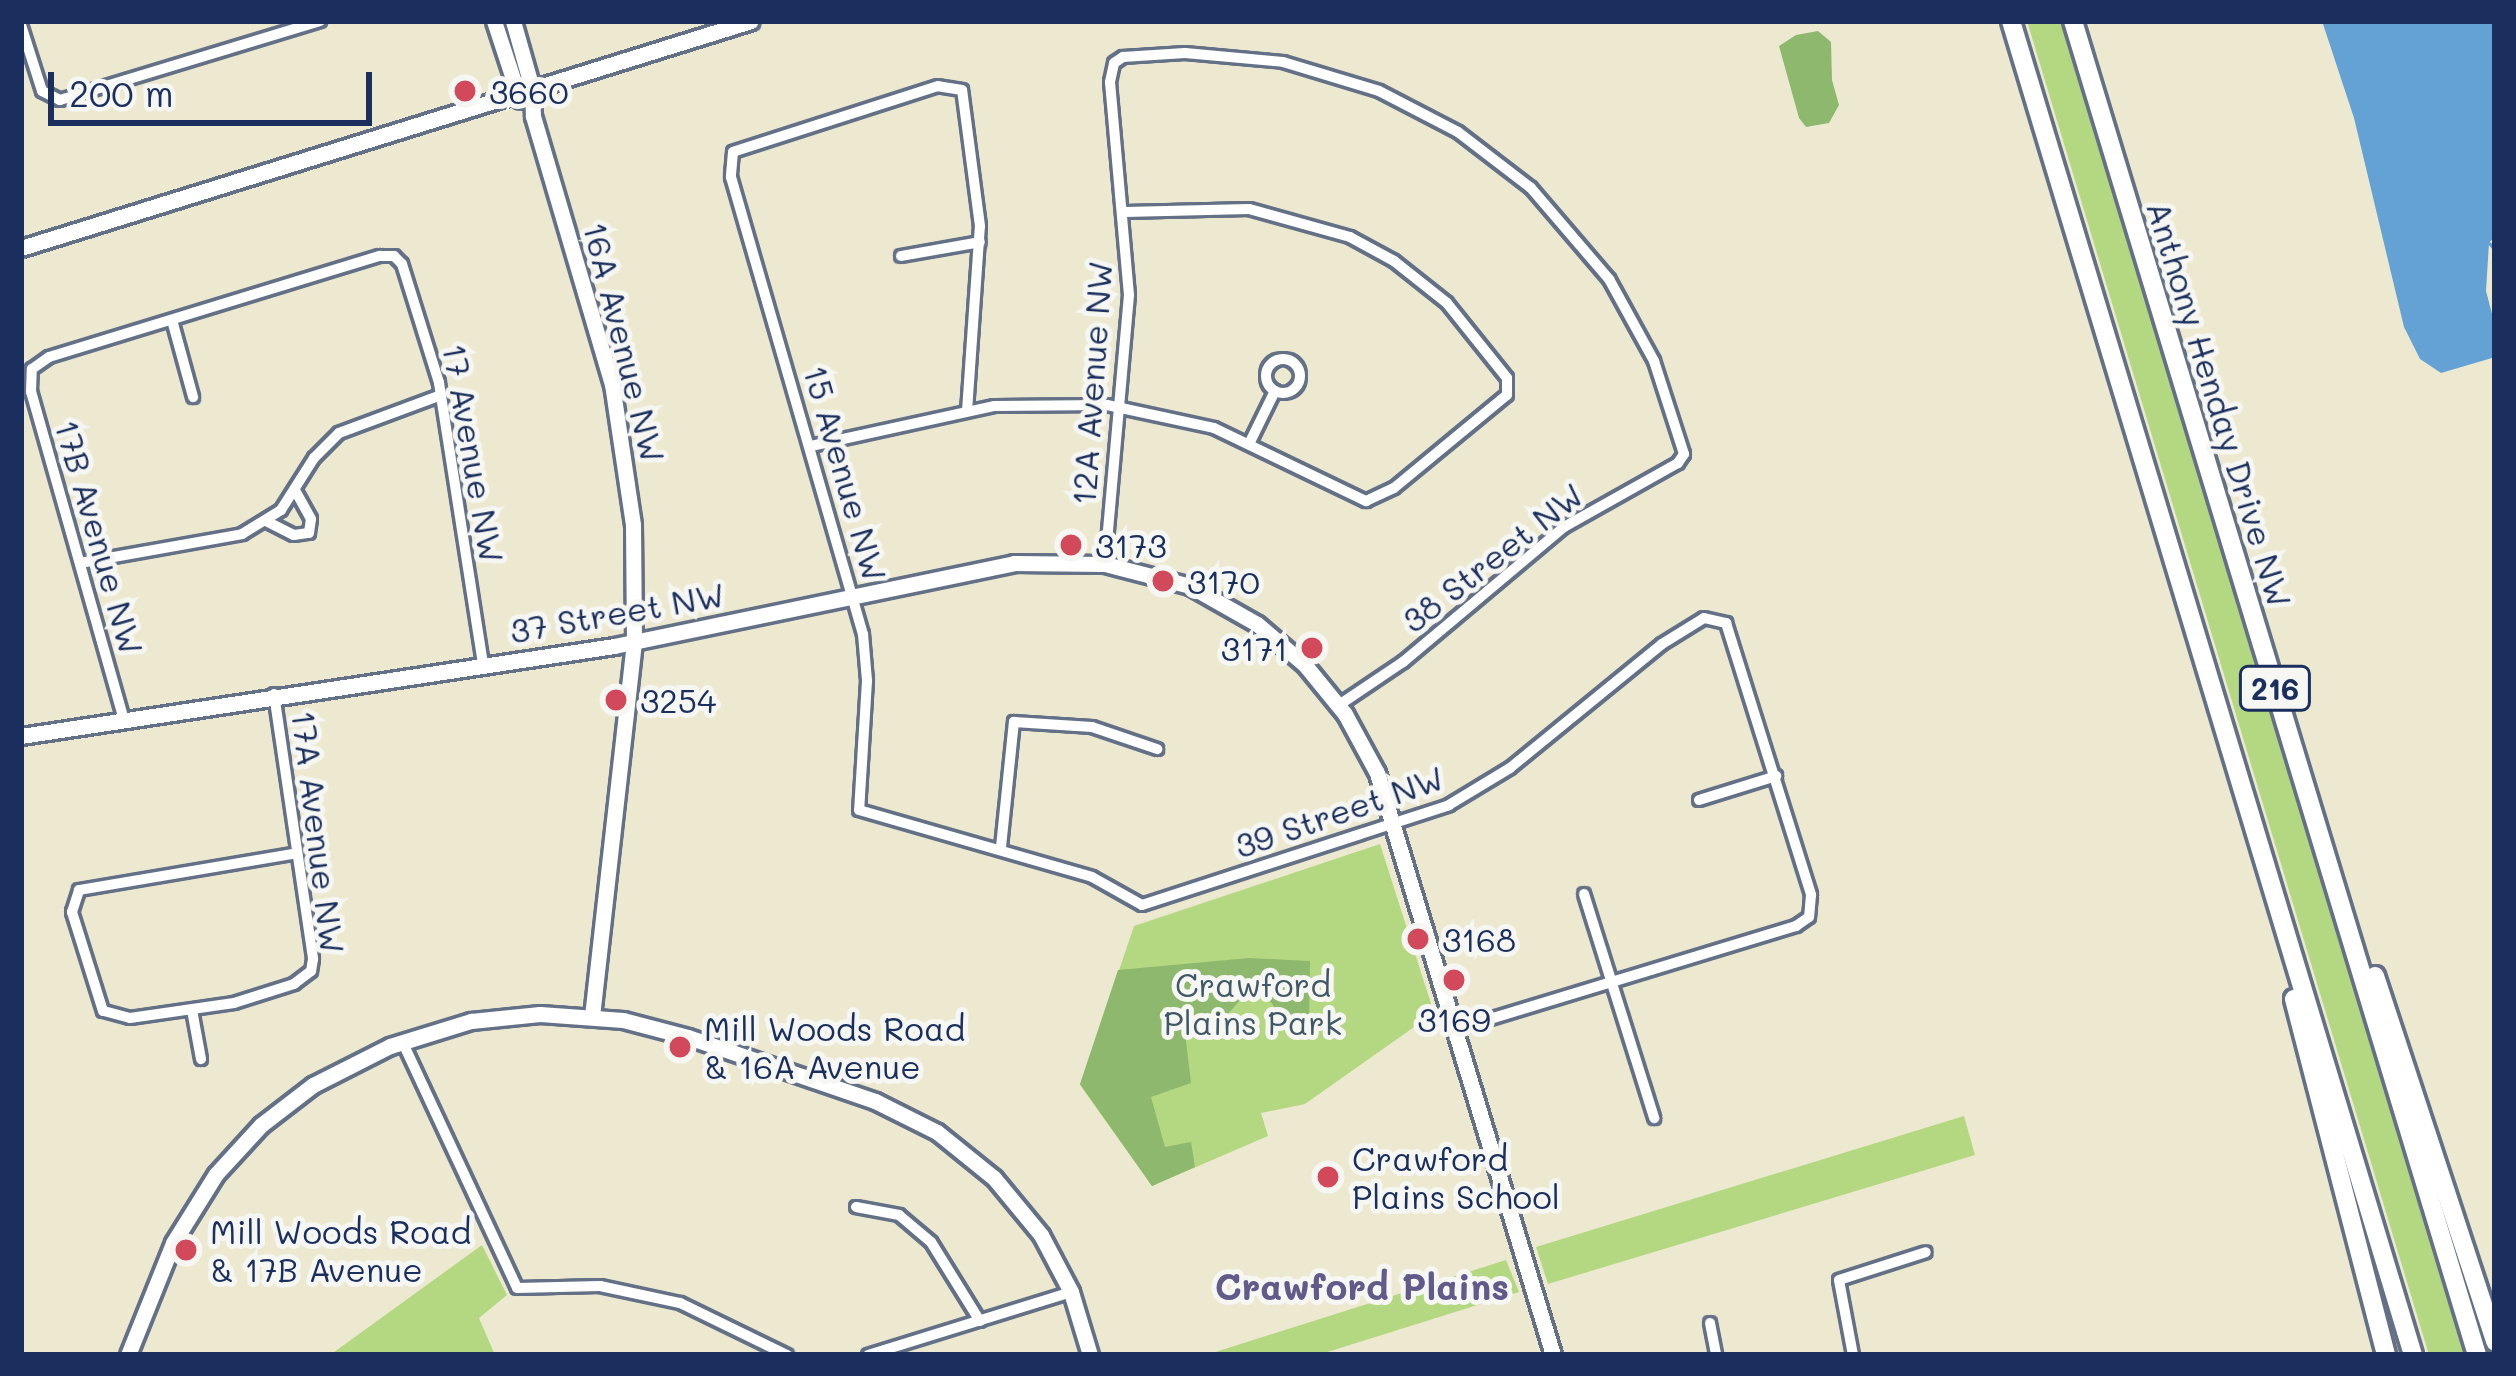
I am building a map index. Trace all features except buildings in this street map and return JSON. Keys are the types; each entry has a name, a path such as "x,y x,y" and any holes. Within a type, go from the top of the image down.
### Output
{"highway":[{"name":"216","path":"2011,21 2413,1355"},
{"name":"Anthony Henday Drive NW","path":"2073,21 2477,1355"},
{"path":"2221,716 2386,1355"},
{"path":"2326,854 2350,899 2495,1342"}],"street":[{"path":"21,25 40,87 50,98 320,21"},
{"name":"16A Avenue NW","path":"494,21 514,94 533,116"},
{"name":"16A Avenue NW","path":"513,21 532,88 533,116 621,426 633,525 634,642 592,1016"},
{"path":"21,243 751,21"},
{"name":"12A Avenue NW","path":"1105,564 1129,295 1111,82 1114,63 1123,57 1185,53 1282,62 1379,92 1458,131 1531,188 1610,279 1662,379 1683,458"},
{"name":"15 Avenue NW","path":"859,810 867,667 855,597 731,177 730,157 743,146 938,86 957,86 967,99 980,242"},
{"path":"811,446 968,411 1035,403 1119,407 1169,415 1250,442 1366,501 1394,488 1501,403 1509,387 1495,360 1447,303 1394,261 1350,237 1249,208 1125,212"},
{"path":"901,256 980,242 968,411"},
{"name":"17 Avenue NW","path":"172,320 394,256 405,270 441,395 483,665"},
{"path":"172,320 193,397"},
{"name":"17B Avenue NW","path":"124,720 31,392 32,369 49,357 172,320"},
{"path":"1250,442 1275,391"},
{"path":"80,563 232,537 266,521 295,490 314,458 339,434 441,395"},
{"name":"38 Street NW","path":"1339,705 1403,662 1564,527 1683,458"},
{"path":"266,521 294,535 308,533 311,519 295,490"},
{"name":"37 Street NW","path":"21,736 634,642 1014,563 1105,564 1154,574 1216,599 1289,650 1339,705 1377,773 1552,1355"},
{"name":"39 Street NW","path":"859,810 1001,847 1092,878 1142,905 1394,826 1480,788 1662,644 1704,618 1723,619 1733,634 1776,776"},
{"name":"17A Avenue NW","path":"191,1010 257,997 308,975 314,959 274,694"},
{"path":"1001,847 1015,722 1092,727 1157,749"},
{"path":"1457,1029 1796,926 1809,917 1813,901 1776,776 1699,800"},
{"path":"201,1059 191,1010 130,1018 107,1015 98,1004 79,935 74,895 91,884 297,853"},
{"path":"1583,894 1654,1118"},
{"path":"128,1355 158,1274 216,1174 261,1125 313,1085 402,1041 494,1017 592,1016 688,1037 922,1123 971,1156 1041,1234 1071,1292 1090,1355"},
{"path":"402,1041 518,1288 600,1286 680,1303 787,1355"},
{"path":"856,1207 899,1215 931,1242 980,1321"},
{"path":"1853,1355 1839,1280 1926,1252"},
{"path":"868,1355 1071,1292"},
{"path":"1710,1324 1716,1355"}],"green space":[{"path":"2027,21 2063,21 2466,1355 2429,1355"},
{"path":"1818,31 1831,42 1832,80 1839,105 1829,123 1806,127 1799,118 1779,46 1796,35"},
{"name":"Crawford Plains Park","path":"1380,844 1434,1013 1305,1104 1261,1113 1268,1136 1152,1186 1080,1085 1134,926"},
{"path":"1249,958 1310,961 1309,1031 1288,1028 1271,1002 1250,989 1226,1016 1185,1033 1191,1083 1151,1097 1165,1147 1191,1142 1195,1167 1152,1186 1080,1084 1118,970"},
{"path":"1964,1116 1975,1155 1548,1284 1536,1247"},
{"path":"482,1245 507,1295 479,1318 495,1355 330,1355"},
{"path":"1506,1260 1519,1292 1318,1355 1206,1355"}],"water":[{"path":"2322,21 2495,21 2495,236 2489,243 2486,291 2495,325 2492,358 2441,373 2420,359 2404,327 2354,118"}],"waterway":[{"path":"2489,243 2495,250"}],"place":[{"name":"3660","path":"465,91"},
{"name":"3173","path":"1071,545"},
{"name":"3170","path":"1163,581"},
{"name":"3171","path":"1312,648"},
{"name":"3254","path":"616,700"},
{"name":"3168","path":"1418,939"},
{"name":"3169","path":"1454,980"},
{"name":"Mill Woods Road & 16A Avenue","path":"680,1047"},
{"name":"Crawford Plains School","path":"1328,1177"},
{"name":"Mill Woods Road & 17B Avenue","path":"186,1250"}],"district":[{"name":"Crawford Plains","path":"1362,1286"}]}
